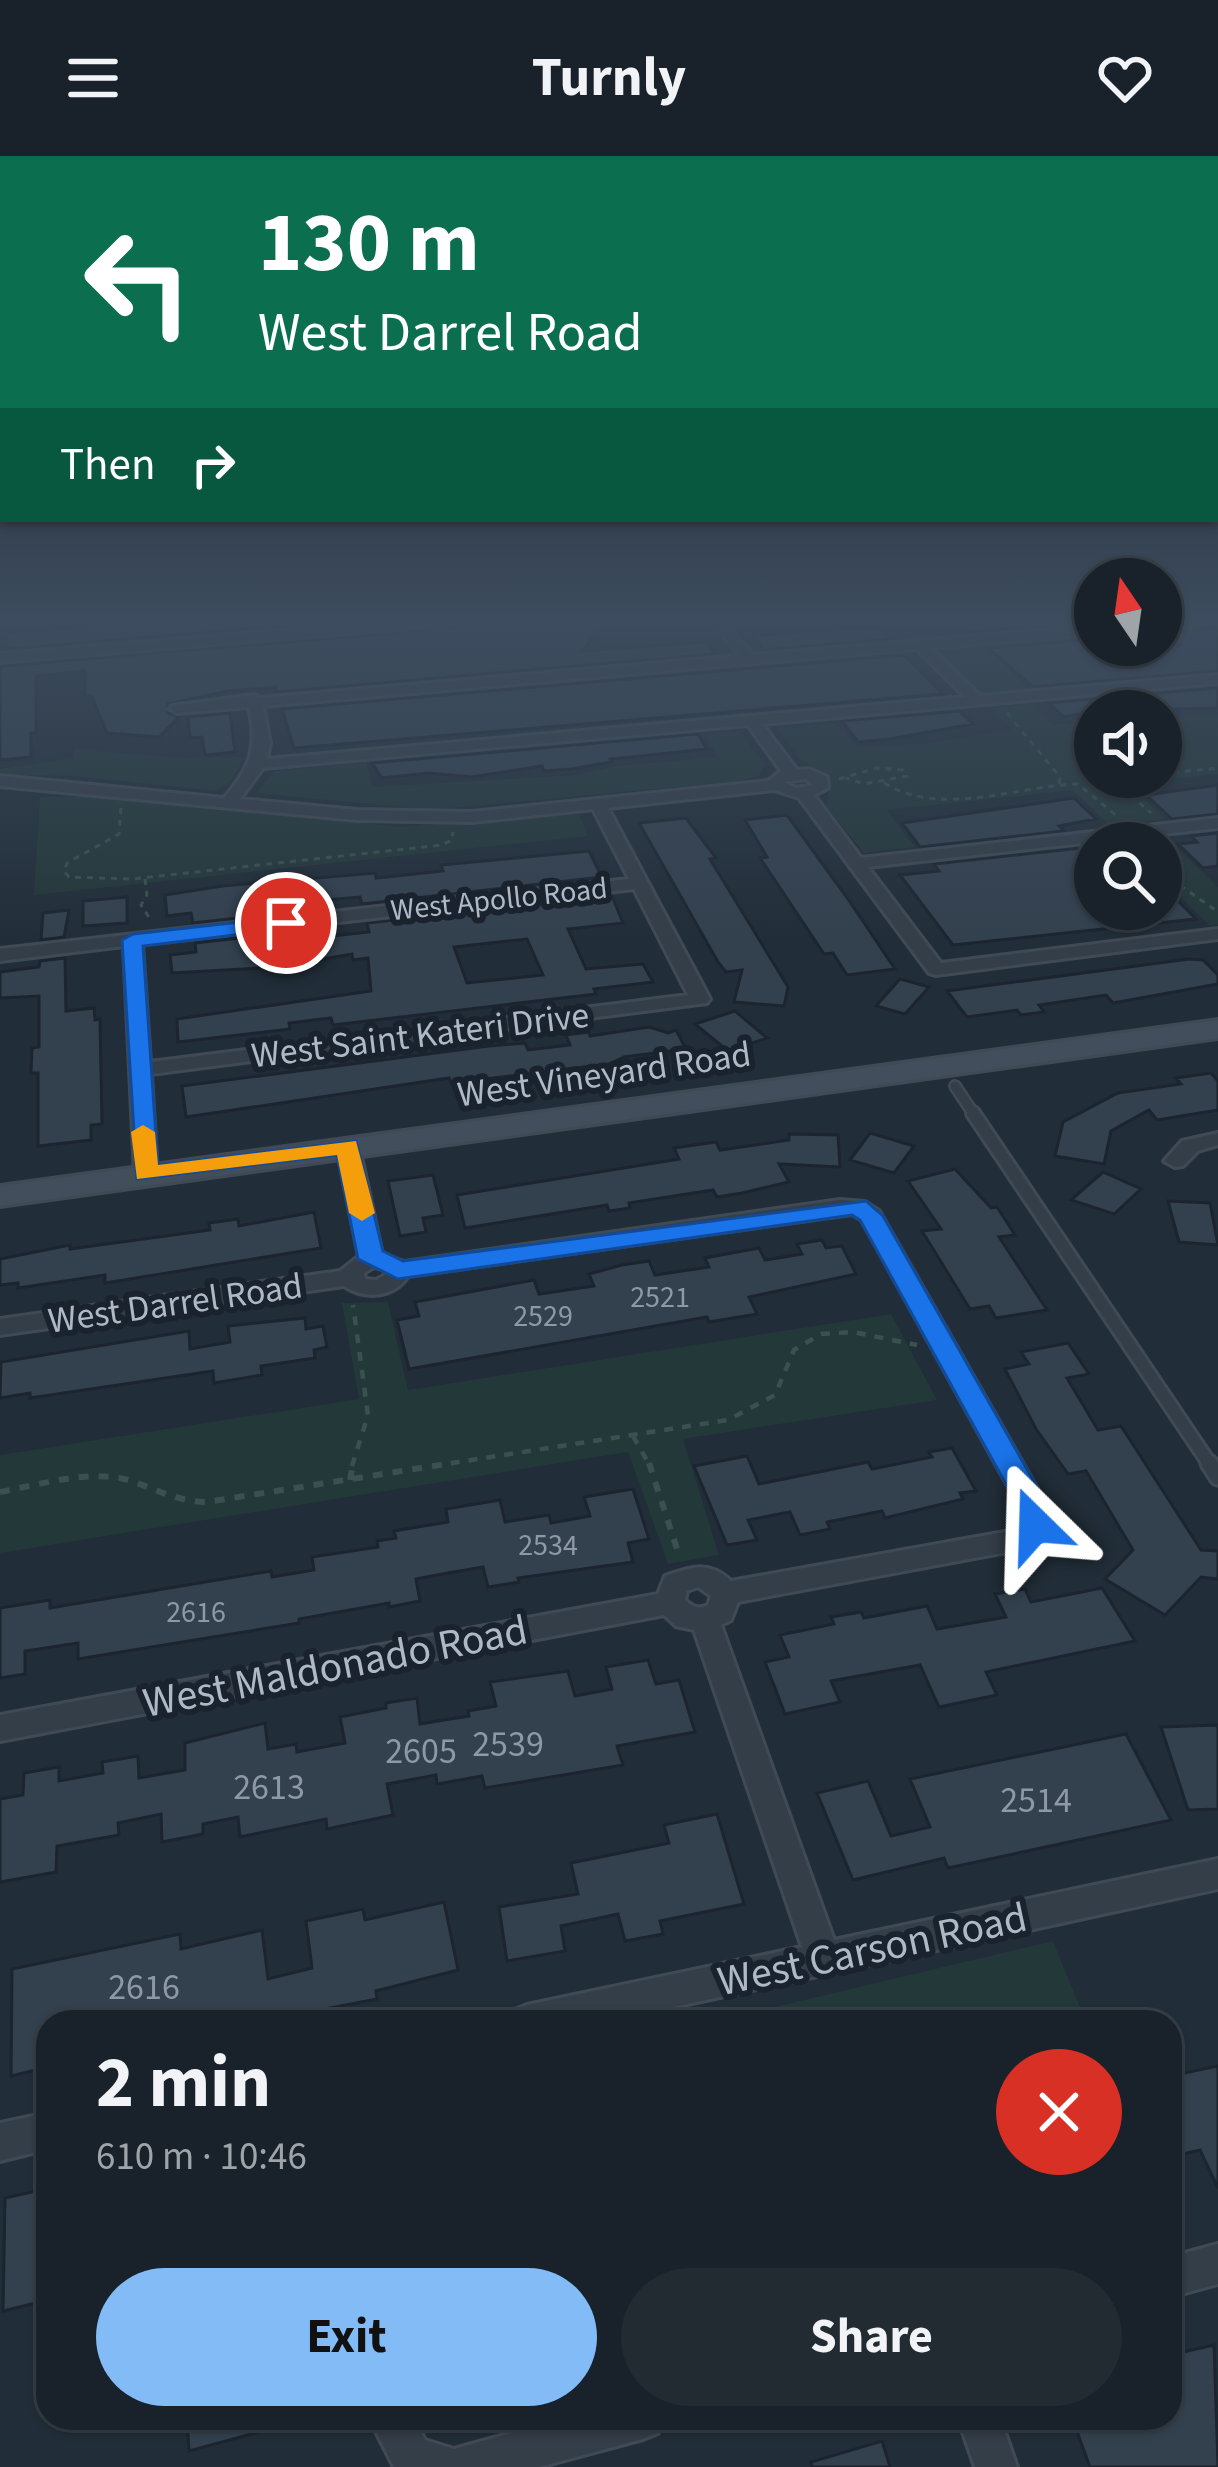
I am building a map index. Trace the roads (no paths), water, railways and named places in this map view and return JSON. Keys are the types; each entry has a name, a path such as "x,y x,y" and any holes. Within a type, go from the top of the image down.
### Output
{"street":[{"path":"230,800 261,764 265,742 261,726"},
{"path":"261,764 697,726"},
{"path":"756,726 791,773"},
{"path":"0,784 123,790 357,815 447,817 777,785 804,793 820,788 821,780 791,773 778,778 777,785"},
{"path":"804,793 936,969 1217,935"},
{"path":"598,804 640,883"},
{"path":"858,863 1149,824 1218,823"},
{"name":"West Apollo Road","path":"0,955 640,883"},
{"name":"West Saint Kateri Drive","path":"140,1069 700,999 640,883"},
{"path":"143,939 140,1069 146,1174"},
{"name":"West Vineyard Road","path":"0,1196 1218,1029"},
{"path":"1174,1161 1190,1146 1218,1139"},
{"path":"347,1147 371,1259"},
{"name":"West Darrel Road","path":"356,1282 357,1264 371,1259 386,1260 398,1270 857,1207 871,1216 1033,1506 1035,1525 1018,1540 726,1593"},
{"name":"West Darrel Road","path":"0,1327 356,1282 382,1287 397,1277 398,1270"},
{"path":"710,1578 726,1593 722,1612 705,1620 686,1618 679,1590 710,1578"},
{"name":"West Maldonado Road","path":"0,1727 679,1590"},
{"path":"705,1620 824,1957"},
{"name":"West Carson Road","path":"582,2010 1218,1874"},
{"path":"0,2142 36,2134"},
{"path":"1182,2274 1218,2264"},
{"path":"400,2430 428,2462"},
{"path":"461,2467 598,2430"},
{"path":"983,2430 996,2467"}],"lane":[{"path":"955,1086 1218,1477"}]}
